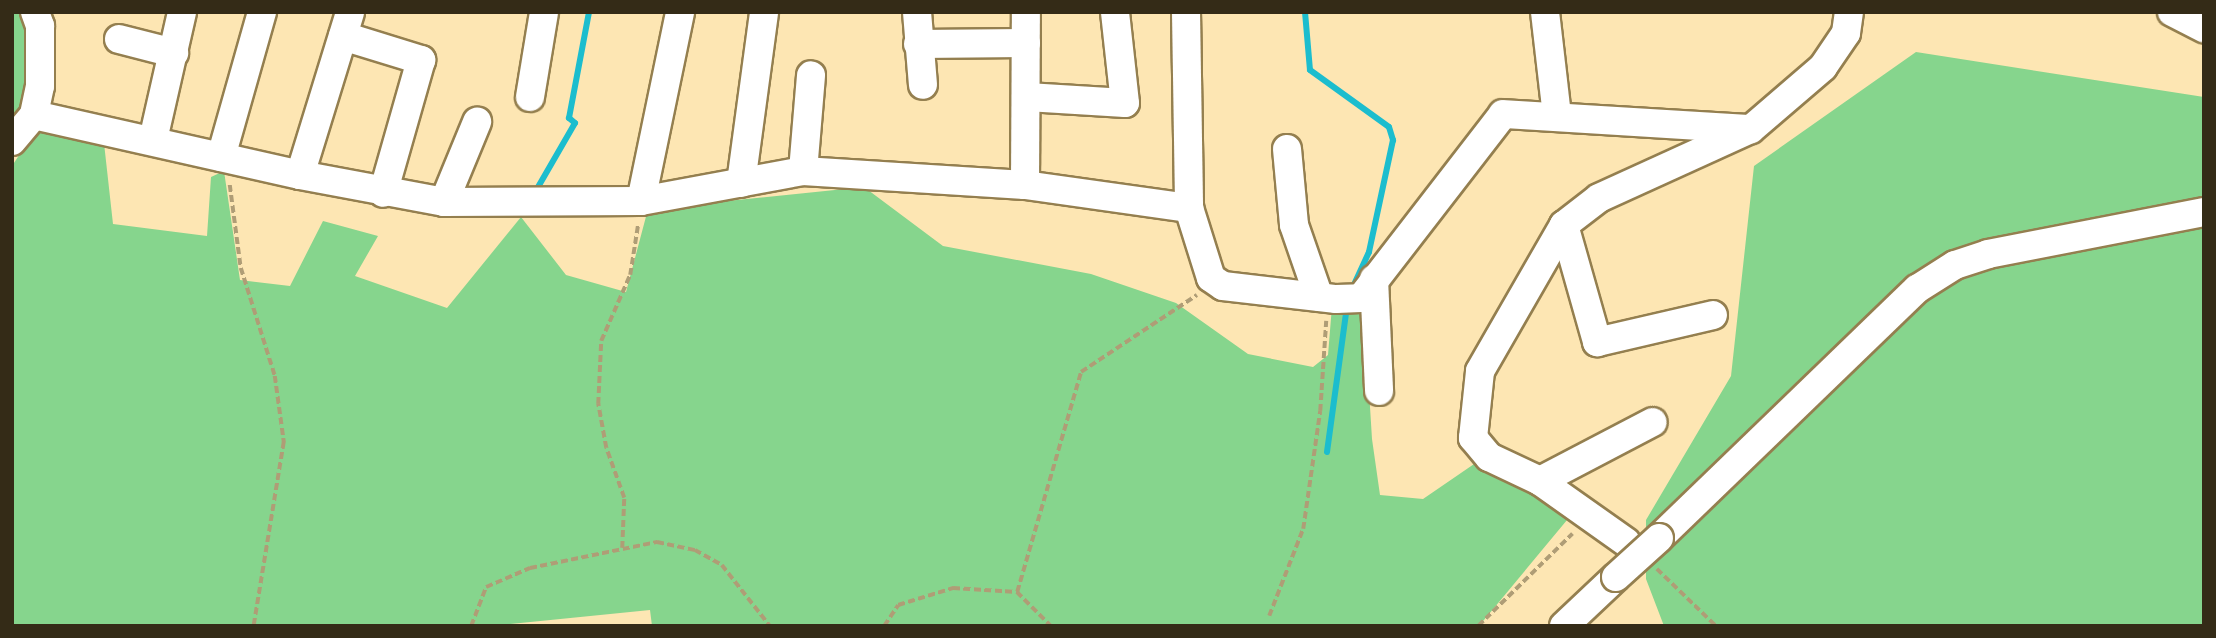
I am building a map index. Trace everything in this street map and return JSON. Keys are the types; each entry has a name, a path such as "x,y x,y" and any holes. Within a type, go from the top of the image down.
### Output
{"street":[{"path":"12,141 34,115 40,86 40,26 35,12"},
{"path":"153,140 182,12"},
{"path":"224,157 262,12"},
{"path":"530,97 544,12"},
{"path":"642,201 680,12"},
{"path":"741,183 764,12"},
{"path":"917,12 923,85"},
{"path":"1025,185 1026,12"},
{"path":"1027,97 1125,103 1115,12"},
{"path":"1186,12 1189,208 1211,278 1217,282 1323,297 1362,298 1503,114 1557,115 1751,129"},
{"path":"1545,12 1557,115"},
{"path":"1626,542 1592,514 1540,481 1489,457 1473,438 1480,371 1564,225 1599,198 1751,129 1823,67 1846,33 1849,12"},
{"path":"2172,12 2204,28"},
{"path":"300,175 347,24 421,60 383,192"},
{"path":"119,39 174,53"},
{"path":"918,44 1026,43"},
{"path":"803,171 811,75"},
{"path":"34,115 300,175 444,202 642,201 803,171 1025,185 1189,208"},
{"path":"444,202 477,122"},
{"path":"1287,149 1290,206 1323,297"},
{"path":"1564,626 1917,289 1955,265 1988,254 2204,212"},
{"path":"1564,225 1597,342 1713,314"},
{"path":"1374,279 1379,391"},
{"path":"1540,481 1653,422"}],"path":[{"path":"224,157 242,268 275,376 284,442 254,626"},
{"path":"622,548 624,498 606,448 598,404 601,341 630,275 642,201"},
{"path":"1017,592 1081,372 1217,282"},
{"path":"1269,616 1303,529 1326,352 1323,297"},
{"path":"1478,626 1592,514"},
{"path":"471,626 486,587 530,568 657,542 695,550 722,565 770,626"},
{"path":"1654,566 1716,626"},
{"path":"884,626 898,605 953,587 1017,592 1051,626"}],"green space":[{"path":"12,12 27,12 31,113 12,133"},
{"path":"1916,52 2204,97 2204,626 1664,626 1646,579 1646,520 1731,376 1754,166"},
{"path":"38,126 104,143 113,224 207,236 211,177 224,171 240,280 290,286 323,221 378,236 355,276 447,308 521,217 566,275 626,292 648,209 864,187 943,246 1091,274 1176,303 1248,354 1313,367 1328,355 1332,306 1364,310 1372,439 1380,495 1423,499 1477,462 1572,514 1479,626 652,626 650,610 491,626 12,626 12,166"}],"waterway":[{"path":"534,194 575,123 569,118 589,12"},
{"path":"1305,12 1310,70 1389,127 1393,140 1369,252 1352,289"},
{"path":"1327,452 1347,306"}]}
